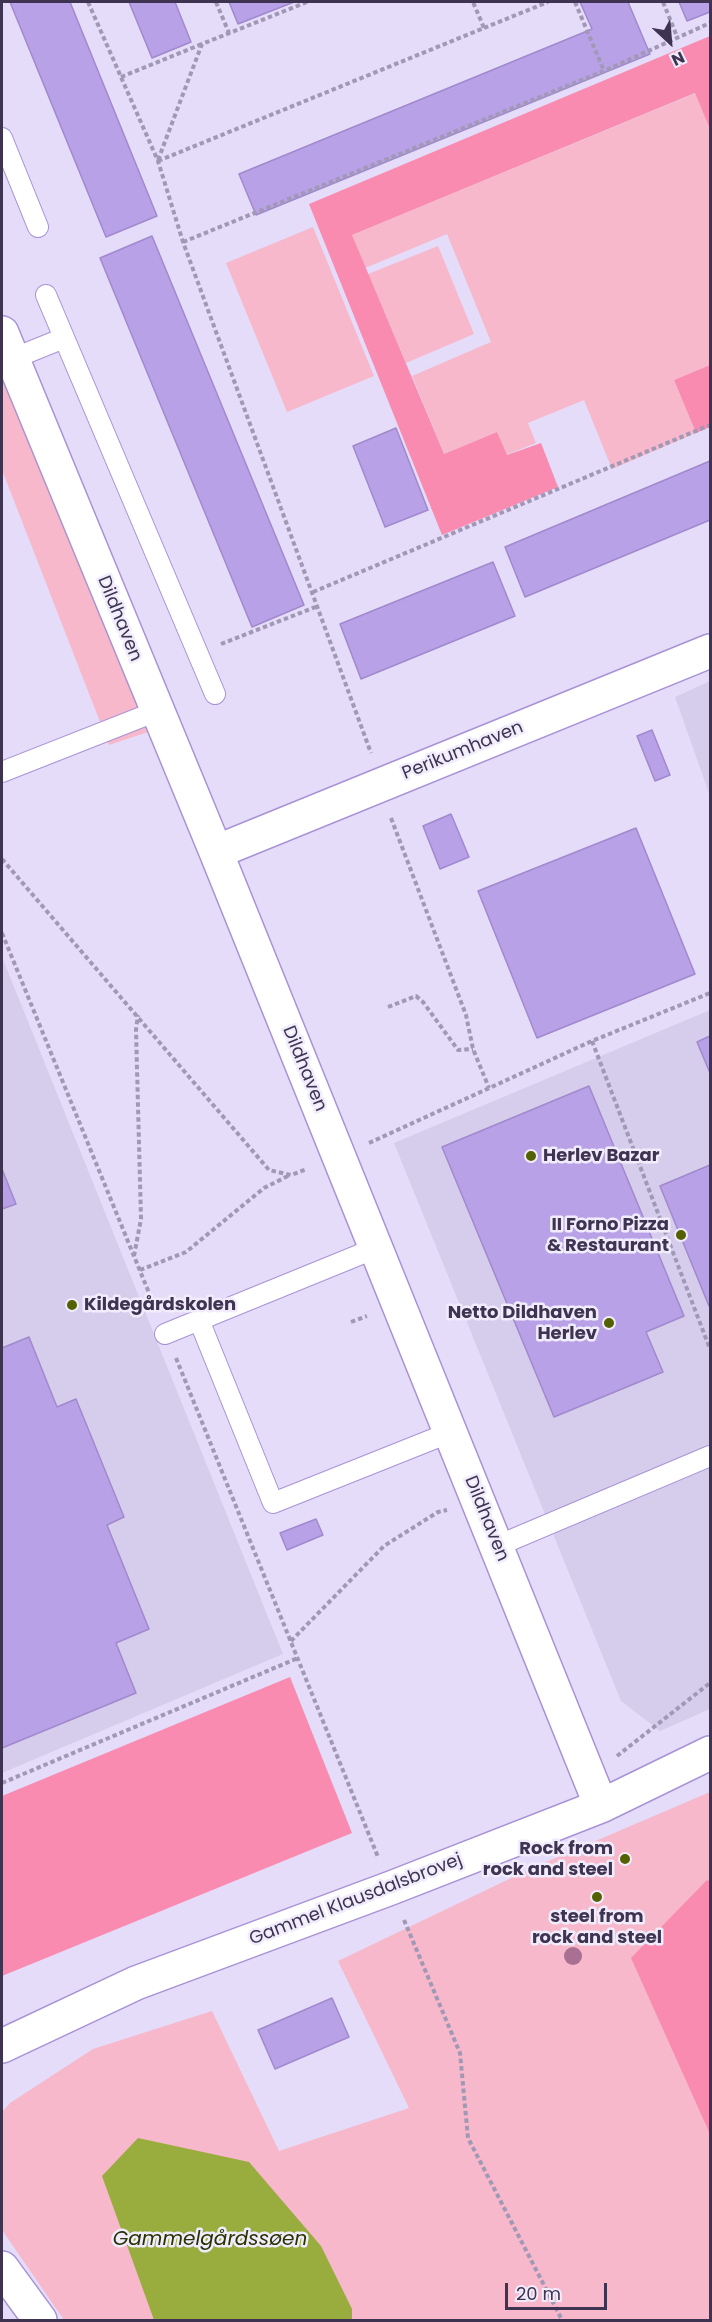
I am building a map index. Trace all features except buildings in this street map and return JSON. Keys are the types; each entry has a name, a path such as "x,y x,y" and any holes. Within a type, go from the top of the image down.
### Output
{"street":[{"name":"Dildhaven","path":"7,346 216,852 596,1792"},
{"name":"Perikumhaven","path":"216,852 711,651"},
{"name":"Gammel Klausdalsbrovej","path":"2,2046 136,1983 391,1888 596,1792 711,1753"},
{"path":"2,2268 40,2320"}],"lane":[{"path":"2,138 38,227"},
{"path":"46,295 215,694"},
{"path":"7,346 64,338"},
{"path":"2,772 157,711"},
{"path":"165,1334 376,1248"},
{"path":"199,1320 273,1503 451,1432"},
{"path":"498,1546 711,1456"}],"path":[{"path":"88,2 158,161 183,242 373,758"},
{"path":"216,2 229,33"},
{"path":"121,77 308,2"},
{"path":"473,2 484,28"},
{"path":"158,161 548,2"},
{"path":"575,2 604,71"},
{"path":"663,2 678,39"},
{"path":"183,242 604,71 711,23"},
{"path":"158,161 202,44"},
{"path":"313,592 711,425"},
{"path":"198,654 318,606"},
{"path":"388,810 466,1015 473,1049 489,1088"},
{"path":"2,859 270,1170 291,1174"},
{"path":"2,933 460,2054 468,2138 562,2320"},
{"path":"367,1144 592,1041 711,993"},
{"path":"388,1007 416,996 423,1002 458,1050 473,1049"},
{"path":"134,1257 141,1219 136,1030 138,1015"},
{"path":"592,1041 711,1349"},
{"path":"140,1270 186,1252 264,1188 291,1174 314,1167"},
{"path":"291,1641 384,1546 438,1512 481,1506"},
{"path":"2,1783 298,1658"},
{"path":"596,1792 711,1683"}],"shaded area":[{"path":"710,36 710,129 695,93 352,235 444,454 497,432 507,455 541,443 558,487 442,535 309,204"},
{"path":"696,93 710,129 710,365 674,380 696,433 612,469 584,400 528,423 536,443 506,455 497,432 444,454 412,376 491,342 447,234 365,268 352,235"},
{"path":"313,227 374,376 287,412 226,263"},
{"path":"438,246 474,334 406,363 368,274"},
{"path":"710,365 710,427 696,433 674,380"},
{"path":"2,379 148,732 109,745 2,470"},
{"path":"710,681 710,796 675,697"},
{"name":"Kildegårdskolen","path":"2,957 283,1654 2,1773"},
{"path":"710,1010 710,1709 660,1731 621,1701 394,1143"},
{"path":"290,1677 352,1833 2,1976 2,1796"},
{"path":"710,1792 710,2320 64,2320 2,2230 2,2112 10,2103 93,2049 212,2011 279,2151 409,2108 338,1961 530,1869"},
{"path":"707,1880 710,1882 710,2134 631,1958"}],"water":[{"name":"Gammelgårdssøen","path":"138,2138 249,2162 321,2246 352,2309 352,2320 154,2320 102,2176"}],"place":[{"name":"Herlev Bazar","path":"531,1156"},
{"name":"II Forno Pizza & Restaurant","path":"681,1235"},
{"name":"Kildegårdskolen","path":"72,1305"},
{"name":"Netto Dildhaven Herlev","path":"609,1323"},
{"name":"Rock from rock and steel","path":"625,1859"},
{"name":"steel from rock and steel","path":"597,1897"}]}
